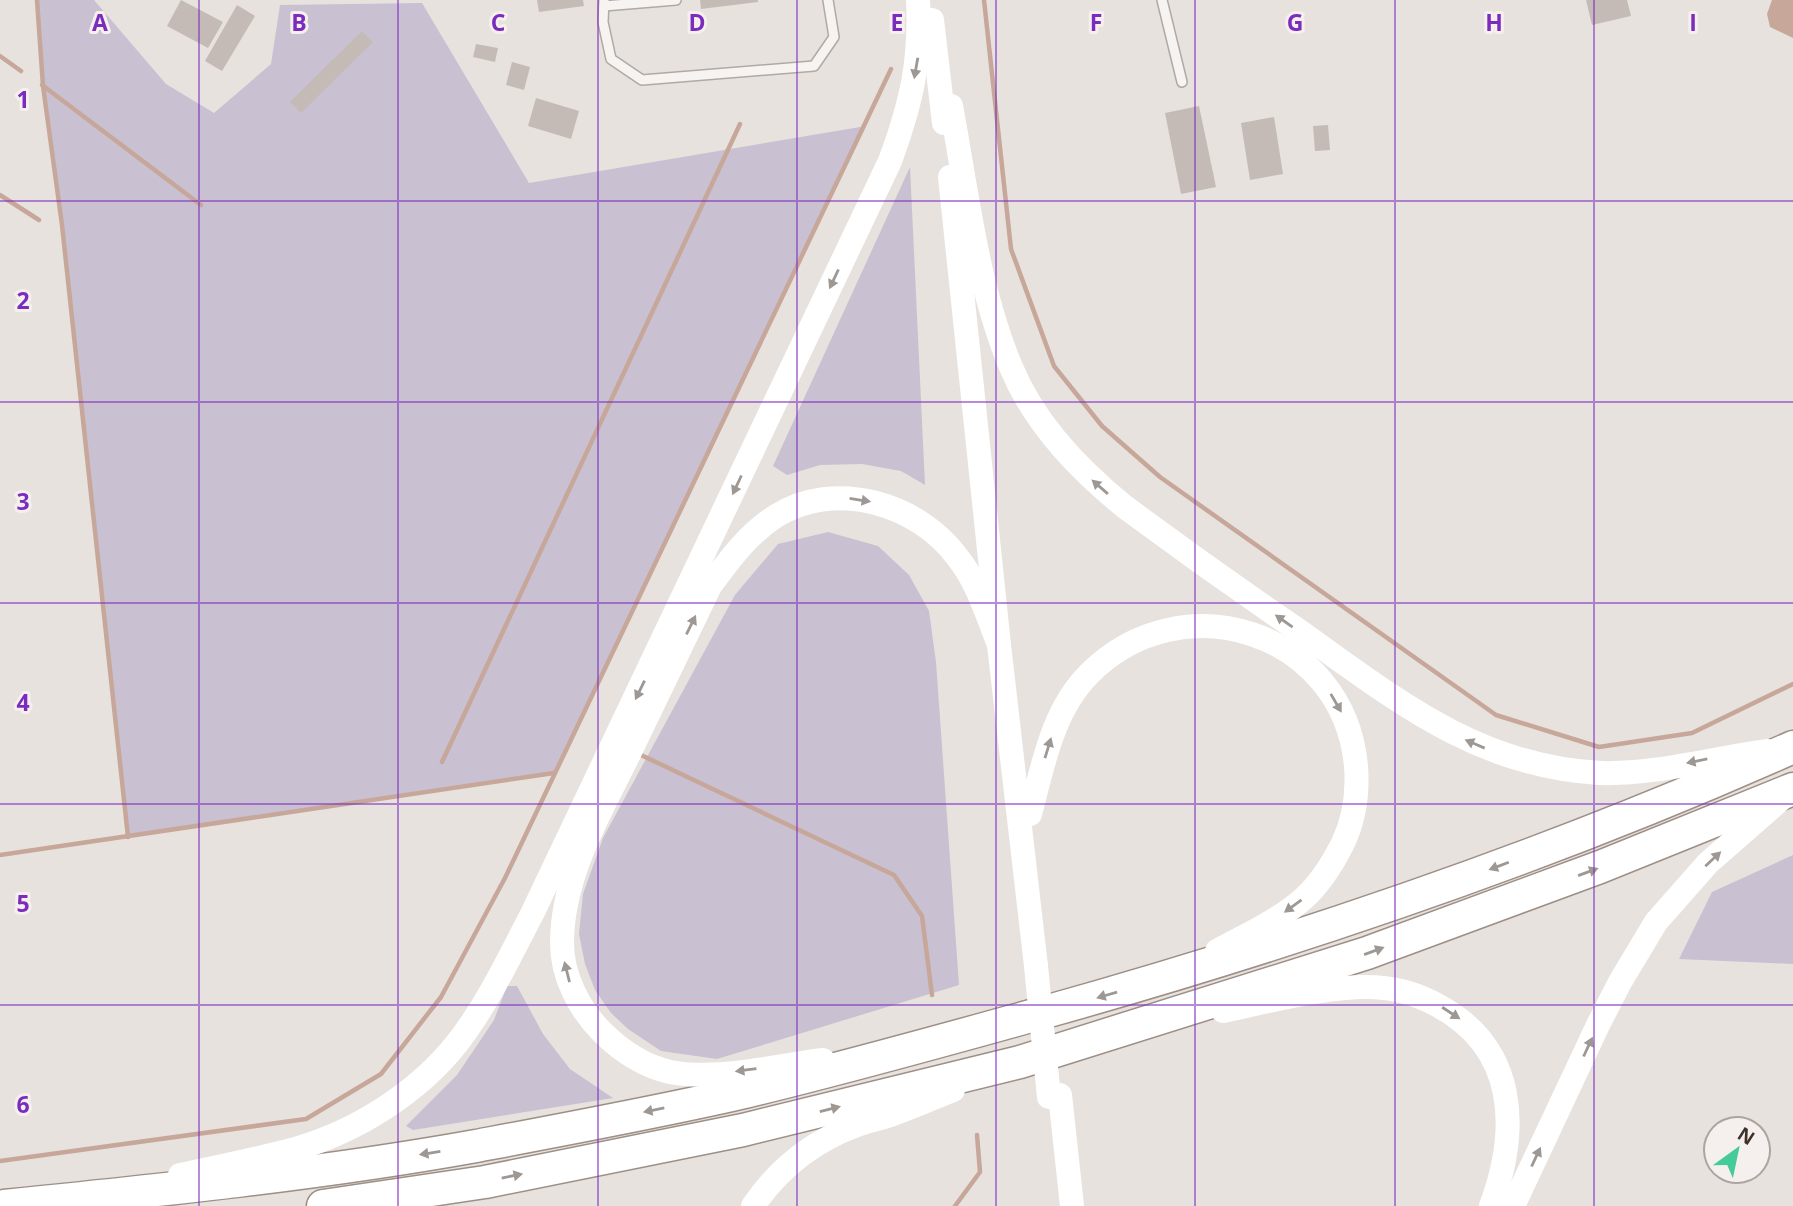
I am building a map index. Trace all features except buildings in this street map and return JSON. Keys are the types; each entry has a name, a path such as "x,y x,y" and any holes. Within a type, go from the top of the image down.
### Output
{"highway":[{"path":"4,1206 302,1173 473,1146 732,1095 911,1049 1173,976 1350,920 1461,881 1662,803 1791,748"},
{"path":"323,1206 485,1182 743,1130 1020,1062 1380,949 1600,867 1792,790"}],"main road":[{"path":"80,1198 298,1149 354,1127 411,1088 457,1043 474,1018 533,912 890,161 911,96 919,53 918,0"},
{"path":"930,0 999,645 1042,965"},
{"path":"939,0 1030,814 1062,1206"},
{"path":"951,106 994,319 1011,369 1033,407 1067,455 1125,507 1376,686 1433,723 1495,752 1542,765 1600,773 1648,770 1791,748"},
{"path":"911,1049 710,1075 670,1072 645,1064 616,1046 584,1012 573,993 562,944 564,915 572,879 591,831 710,586 749,537 779,514 806,503 849,498 879,503 927,526 957,556 972,578 999,645"},
{"path":"1030,814 1056,723 1067,704 1088,674 1138,640 1177,628 1200,626 1237,629 1276,644 1298,657 1312,670 1343,714 1353,744 1357,777 1356,800 1346,836 1325,874 1304,898 1274,920 1173,976"},
{"path":"1513,1206 1598,1025 1656,922 1707,863 1792,790"},
{"path":"1146,1024 1360,987 1390,989 1426,999 1461,1020 1476,1033 1489,1050 1505,1091 1508,1110 1507,1152 1491,1206"},
{"path":"752,1206 790,1163 831,1136 1020,1062"},
{"path":"1055,1096 1072,1206"}],"lane":[{"path":"676,1 604,3 603,22 611,59 642,80 814,66 834,37 828,0"},
{"path":"1162,0 1182,82"}],"shaded area":[{"path":"37,0 94,0 166,84 214,113 271,64 280,5 422,3 529,183 866,126 555,772 128,837 62,225 43,86"},
{"path":"1772,0 1793,0 1793,38 1770,27 1767,14"},
{"path":"910,167 925,485 901,471 862,464 820,465 787,475 773,466"},
{"path":"828,532 878,546 909,575 929,611 936,662 959,985 717,1059 661,1051 628,1029 611,1013 595,990 585,964 579,934 583,894 603,838 735,595 778,544"},
{"path":"1793,855 1793,964 1679,959 1712,892"},
{"path":"507,986 517,986 543,1034 570,1069 613,1098 413,1130 406,1126 457,1075 494,1020"}],"waterway":[{"path":"37,0 43,86 62,225 128,837"},
{"path":"984,0 1011,249 1054,366 1102,426 1160,477 1496,715 1599,747 1692,733 1793,684"},
{"path":"0,56 21,71"},
{"path":"0,1161 306,1119 381,1074 441,997 505,878 891,69"},
{"path":"42,85 201,205"},
{"path":"442,762 740,124"},
{"path":"0,195 39,220"},
{"path":"641,755 894,875 922,916 932,995"},
{"path":"0,855 554,773"},
{"path":"955,1206 980,1172 977,1135"}]}
